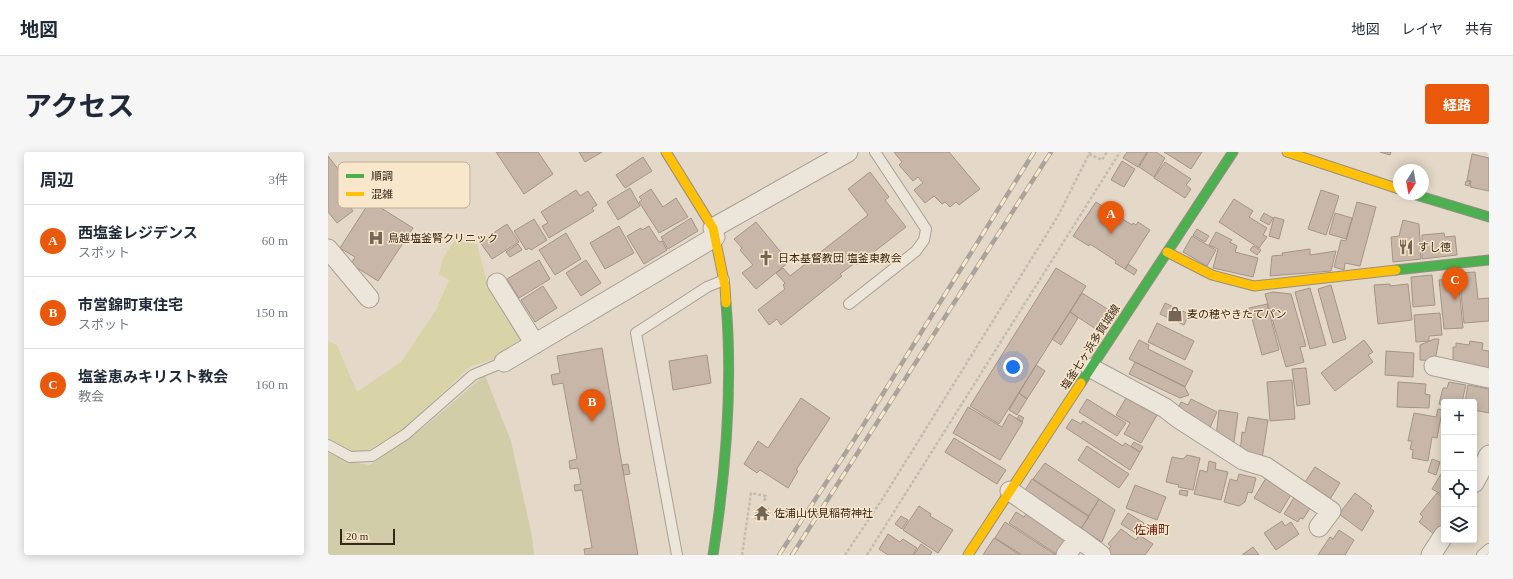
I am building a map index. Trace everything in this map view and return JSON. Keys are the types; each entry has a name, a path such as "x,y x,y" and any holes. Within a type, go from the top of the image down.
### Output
{"street":[{"path":"666,152 714,232 724,280 729,339 727,421 721,506 713,555"},
{"path":"504,362 714,232 848,152"},
{"name":"塩釜七ヶ浜多賀城線","path":"968,555 1233,152"},
{"path":"1287,152 1393,187"},
{"path":"1429,199 1489,217"},
{"path":"328,249 369,298"},
{"path":"1167,252 1212,275 1254,286 1489,260"},
{"path":"497,283 535,344"},
{"path":"1434,366 1489,378"},
{"path":"1091,368 1165,408 1178,418 1244,460 1266,467 1331,511 1319,527"},
{"path":"1477,477 1489,455"},
{"path":"1010,491 1100,555"},
{"path":"1066,555 1078,538"},
{"path":"1431,555 1441,540"}],"lane":[{"path":"849,304 916,251 924,240 926,230 875,152"},
{"path":"677,555 636,333 706,287 724,280"},
{"path":"328,445 350,457 372,456 406,434 473,375 504,362"},
{"path":"1482,555 1489,549"}],"path":[{"path":"845,555 883,498 1058,216 1090,153 1102,160 1107,152"},
{"path":"867,555 1120,152"},
{"path":"742,555 751,493 766,496 764,502"}],"shaded area":[{"path":"454,241 477,244 488,286 521,340 491,360 471,366 403,430 367,451 350,451 328,438 328,341 337,345 357,392 401,362 436,310 449,280 439,274 443,258"},
{"path":"485,375 511,441 532,536 534,555 328,555 328,452 346,461 370,465 423,428"}],"building":[{"path":"496,152 538,152 553,174 524,194"},
{"path":"579,152 602,152 585,162"},
{"path":"894,152 949,152 980,189 959,205 956,202 950,207 945,202 942,204 934,196 925,203 914,190 923,183 918,177 913,181 899,165 902,162"},
{"path":"1127,152 1147,152 1138,167 1123,158"},
{"path":"1148,152 1156,152 1165,158 1154,177 1139,167"},
{"path":"1164,152 1202,152 1191,169"},
{"path":"1380,152 1391,152 1390,155"},
{"path":"1472,154 1489,158 1489,191 1470,187 1471,181 1467,180"},
{"path":"328,156 338,169 338,208 351,208 353,211 337,223 328,212"},
{"path":"643,157 652,171 625,188 616,175"},
{"path":"1122,161 1135,169 1124,187 1111,180"},
{"path":"1165,162 1191,179 1186,185 1191,189 1185,198 1154,178"},
{"path":"870,172 889,197 885,200 906,227 857,265 855,263 840,274 842,276 781,325 777,319 769,325 758,310 785,289 783,285 785,283 776,273 783,268 790,276 868,215 848,189"},
{"path":"1466,181 1470,181 1469,186 1465,185"},
{"path":"630,188 640,206 618,220 607,202"},
{"path":"651,189 663,207 676,198 688,217 659,233 639,202 642,200 639,197"},
{"path":"576,190 580,196 588,191 597,205 592,208 594,211 549,238 542,226 548,223 541,212"},
{"path":"1321,190 1339,196 1326,235 1308,229"},
{"path":"1234,199 1253,211 1249,217 1267,228 1263,235 1267,237 1259,248 1219,222"},
{"path":"1096,202 1132,225 1133,223 1136,225 1138,222 1150,230 1125,269 1115,263 1116,261 1090,244 1089,246 1073,236"},
{"path":"1357,202 1376,207 1360,266 1345,263 1344,270 1334,267 1341,240 1346,241"},
{"name":"鳥越塩釜腎クリニック","path":"366,208 381,208 413,228 378,281 351,264 355,257 340,248"},
{"path":"1264,213 1273,218 1269,225 1260,220"},
{"path":"1335,213 1352,218 1346,239 1329,234"},
{"path":"1274,217 1284,220 1279,239 1269,236"},
{"path":"691,218 698,231 668,249 661,237"},
{"path":"534,219 547,240 531,250 529,248 526,250 514,231"},
{"path":"1403,220 1419,224 1421,259 1393,262 1391,237 1399,236"},
{"path":"756,222 789,262 756,289 742,273 753,265 740,250 742,248 734,239"},
{"path":"507,224 519,242 492,259 480,242"},
{"path":"619,226 634,253 605,269 590,243"},
{"path":"649,226 659,242 662,241 667,250 644,264 627,236 641,228 642,230"},
{"path":"1197,229 1209,236 1205,242 1193,235"},
{"path":"1216,232 1232,240 1230,242 1237,246 1235,252 1258,258 1253,277 1213,268 1218,249 1209,245"},
{"path":"566,233 581,259 555,275 539,250"},
{"path":"1444,233 1445,237 1455,236 1457,255 1422,259 1422,235"},
{"path":"1192,236 1216,250 1207,266 1183,252"},
{"path":"518,244 522,250 510,257 506,252"},
{"path":"1253,246 1261,250 1257,255 1250,250"},
{"path":"1310,249 1310,255 1336,251 1331,271 1270,276 1272,256"},
{"path":"539,260 550,279 519,298 507,279"},
{"path":"586,260 601,283 581,296 566,273"},
{"path":"1128,264 1137,270 1134,275 1125,269"},
{"path":"1056,268 1086,286 999,424 970,406"},
{"path":"1475,272 1478,299 1489,298 1489,321 1464,323 1459,273"},
{"path":"1432,275 1435,305 1413,307 1411,277"},
{"path":"1458,278 1463,328 1444,329 1439,280"},
{"path":"1390,284 1390,286 1408,284 1412,320 1378,324 1374,285"},
{"path":"1331,285 1346,339 1333,343 1318,289"},
{"path":"543,286 557,308 535,322 521,300"},
{"path":"1310,288 1326,345 1310,349 1295,292"},
{"path":"1273,292 1291,294 1306,346 1300,347 1304,362 1286,367 1265,294"},
{"path":"1082,293 1109,310 1096,329 1070,312"},
{"path":"1165,303 1189,314 1184,325 1160,314"},
{"path":"1267,304 1279,350 1262,355 1249,308"},
{"path":"1070,312 1078,318 1061,345 1052,339"},
{"path":"1440,313 1442,335 1429,336 1429,341 1416,342 1414,315"},
{"path":"1157,323 1194,341 1185,360 1148,342"},
{"path":"1434,339 1439,339 1435,361 1420,360 1420,345"},
{"path":"1139,340 1149,345 1148,349 1193,371 1185,387 1129,359"},
{"path":"1364,340 1373,352 1368,355 1373,362 1335,391 1321,373"},
{"path":"1470,341 1483,343 1482,350 1489,351 1489,373 1453,366 1453,347 1456,347 1456,343 1469,345"},
{"path":"602,348 638,555 585,555 584,549 592,548 582,490 575,491 574,485 581,484 578,468 570,469 569,461 577,459 563,383 553,385 551,375 560,373 557,356"},
{"path":"1386,351 1414,353 1413,377 1385,375"},
{"path":"707,355 711,383 673,390 669,361"},
{"path":"1135,362 1184,386 1189,395 1180,398 1129,374"},
{"path":"1036,365 1045,371 1027,399 1019,393"},
{"path":"1306,368 1310,404 1297,406 1292,369"},
{"path":"1292,380 1295,419 1270,421 1267,382"},
{"path":"1398,382 1426,384 1425,394 1430,395 1429,408 1397,407"},
{"path":"1449,382 1466,385 1463,399 1441,399 1441,404 1439,404 1443,388 1447,388"},
{"path":"1468,385 1489,389 1489,413 1477,411 1477,399 1466,399"},
{"path":"1019,393 1027,399 1017,415 1009,410"},
{"path":"801,398 830,418 796,470 798,471 788,488 760,470 757,473 744,464 758,441 768,448"},
{"path":"1126,398 1157,415 1141,443 1124,434 1130,423 1116,415"},
{"path":"1087,399 1126,423 1117,436 1079,412"},
{"path":"1191,399 1217,412 1209,430 1176,412 1181,402 1188,405"},
{"path":"968,407 1002,427 1009,414 1023,422 1000,460 953,433"},
{"path":"1438,409 1441,410 1437,438 1432,437 1428,461 1412,458 1413,450 1410,449 1412,441 1408,441 1414,413 1436,417"},
{"path":"1219,410 1238,413 1234,442 1222,441 1216,437"},
{"path":"1019,415 1024,418 1021,422 1017,419"},
{"path":"1248,417 1268,420 1262,459 1240,453 1242,432 1245,433"},
{"path":"1072,419 1081,424 1083,421 1123,446 1125,443 1140,452 1130,470 1066,428"},
{"path":"954,438 1006,470 997,484 945,452"},
{"path":"1134,442 1143,447 1140,452 1131,446"},
{"path":"1087,446 1129,474 1119,488 1078,460"},
{"path":"1187,455 1200,458 1193,490 1178,487 1179,485 1166,482 1172,457 1183,459"},
{"path":"1432,459 1440,462 1436,475 1428,472"},
{"path":"1209,461 1216,463 1215,469 1228,472 1221,500 1194,494 1200,470 1207,472"},
{"path":"1045,463 1099,499 1089,516 1033,479"},
{"path":"628,464 630,474 624,475 622,465"},
{"path":"1315,467 1340,483 1330,499 1305,482"},
{"path":"1239,474 1256,478 1252,493 1248,492 1245,502 1239,506 1224,502 1230,479 1237,481"},
{"path":"1441,474 1441,494 1432,489"},
{"path":"1266,478 1292,493 1280,513 1254,498"},
{"path":"1032,479 1089,517 1078,532 1022,495"},
{"path":"1135,485 1166,497 1157,520 1126,508"},
{"path":"1180,490 1188,491 1187,496 1179,494"},
{"path":"1355,493 1372,506 1370,508 1374,511 1362,531 1339,514"},
{"path":"1437,493 1441,496 1441,527 1435,535 1419,522 1423,517 1420,514"},
{"path":"1295,496 1312,505 1303,519 1300,518 1298,522 1284,514"},
{"path":"1099,499 1115,510 1102,542 1081,529"},
{"path":"919,506 931,514 930,516 953,530 938,553 903,530"},
{"path":"757,508 769,509 767,521 755,519"},
{"path":"1016,512 1024,517 1027,512 1070,540 1058,555 1009,523"},
{"path":"1128,513 1144,523 1137,534 1121,524"},
{"path":"901,516 908,520 902,529 895,524"},
{"path":"1282,521 1285,526 1291,522 1299,534 1276,550 1264,533"},
{"path":"1005,522 1056,555 1022,555 995,538"},
{"path":"1121,529 1136,540 1139,535 1153,544 1145,555 1108,555 1106,553 1111,546 1108,544"},
{"path":"1339,530 1354,540 1345,555 1318,555 1330,537 1333,539"},
{"path":"888,534 900,542 903,539 917,548 913,555 888,555 879,549"},
{"path":"994,538 1020,555 983,555"},
{"path":"921,544 932,552 930,555 914,555"},
{"path":"1253,547 1259,555 1242,555"}],"railway":[{"path":"779,555 854,440 1034,152"},
{"path":"792,555 1051,152"}],"traffic: fast":[{"path":"1081,383 1233,152"},
{"path":"1429,199 1489,217"},
{"path":"1396,270 1489,260"},
{"path":"713,555 722,492 727,429 729,366 726,303"}],"traffic: slow":[{"path":"666,152 713,228 725,286 726,303"},
{"path":"1287,152 1393,187"},
{"path":"1167,252 1212,275 1254,286 1396,270"},
{"path":"968,555 1081,383"}],"place":[{"name":"西塩釜レジデンス","path":"1111,234"},
{"name":"鳥越塩釜腎クリニック","path":"376,238"},
{"name":"すし徳","path":"1406,247"},
{"name":"日本基督教団 塩釜東教会","path":"766,258"},
{"name":"塩釜恵みキリスト教会","path":"1455,300"},
{"name":"麦の穂やきたてパン","path":"1175,314"},
{"name":"市営錦町東住宅","path":"592,422"},
{"name":"佐浦山伏見稲荷神社","path":"762,513"}],"district":[{"name":"佐浦町","path":"1152,530"}]}
